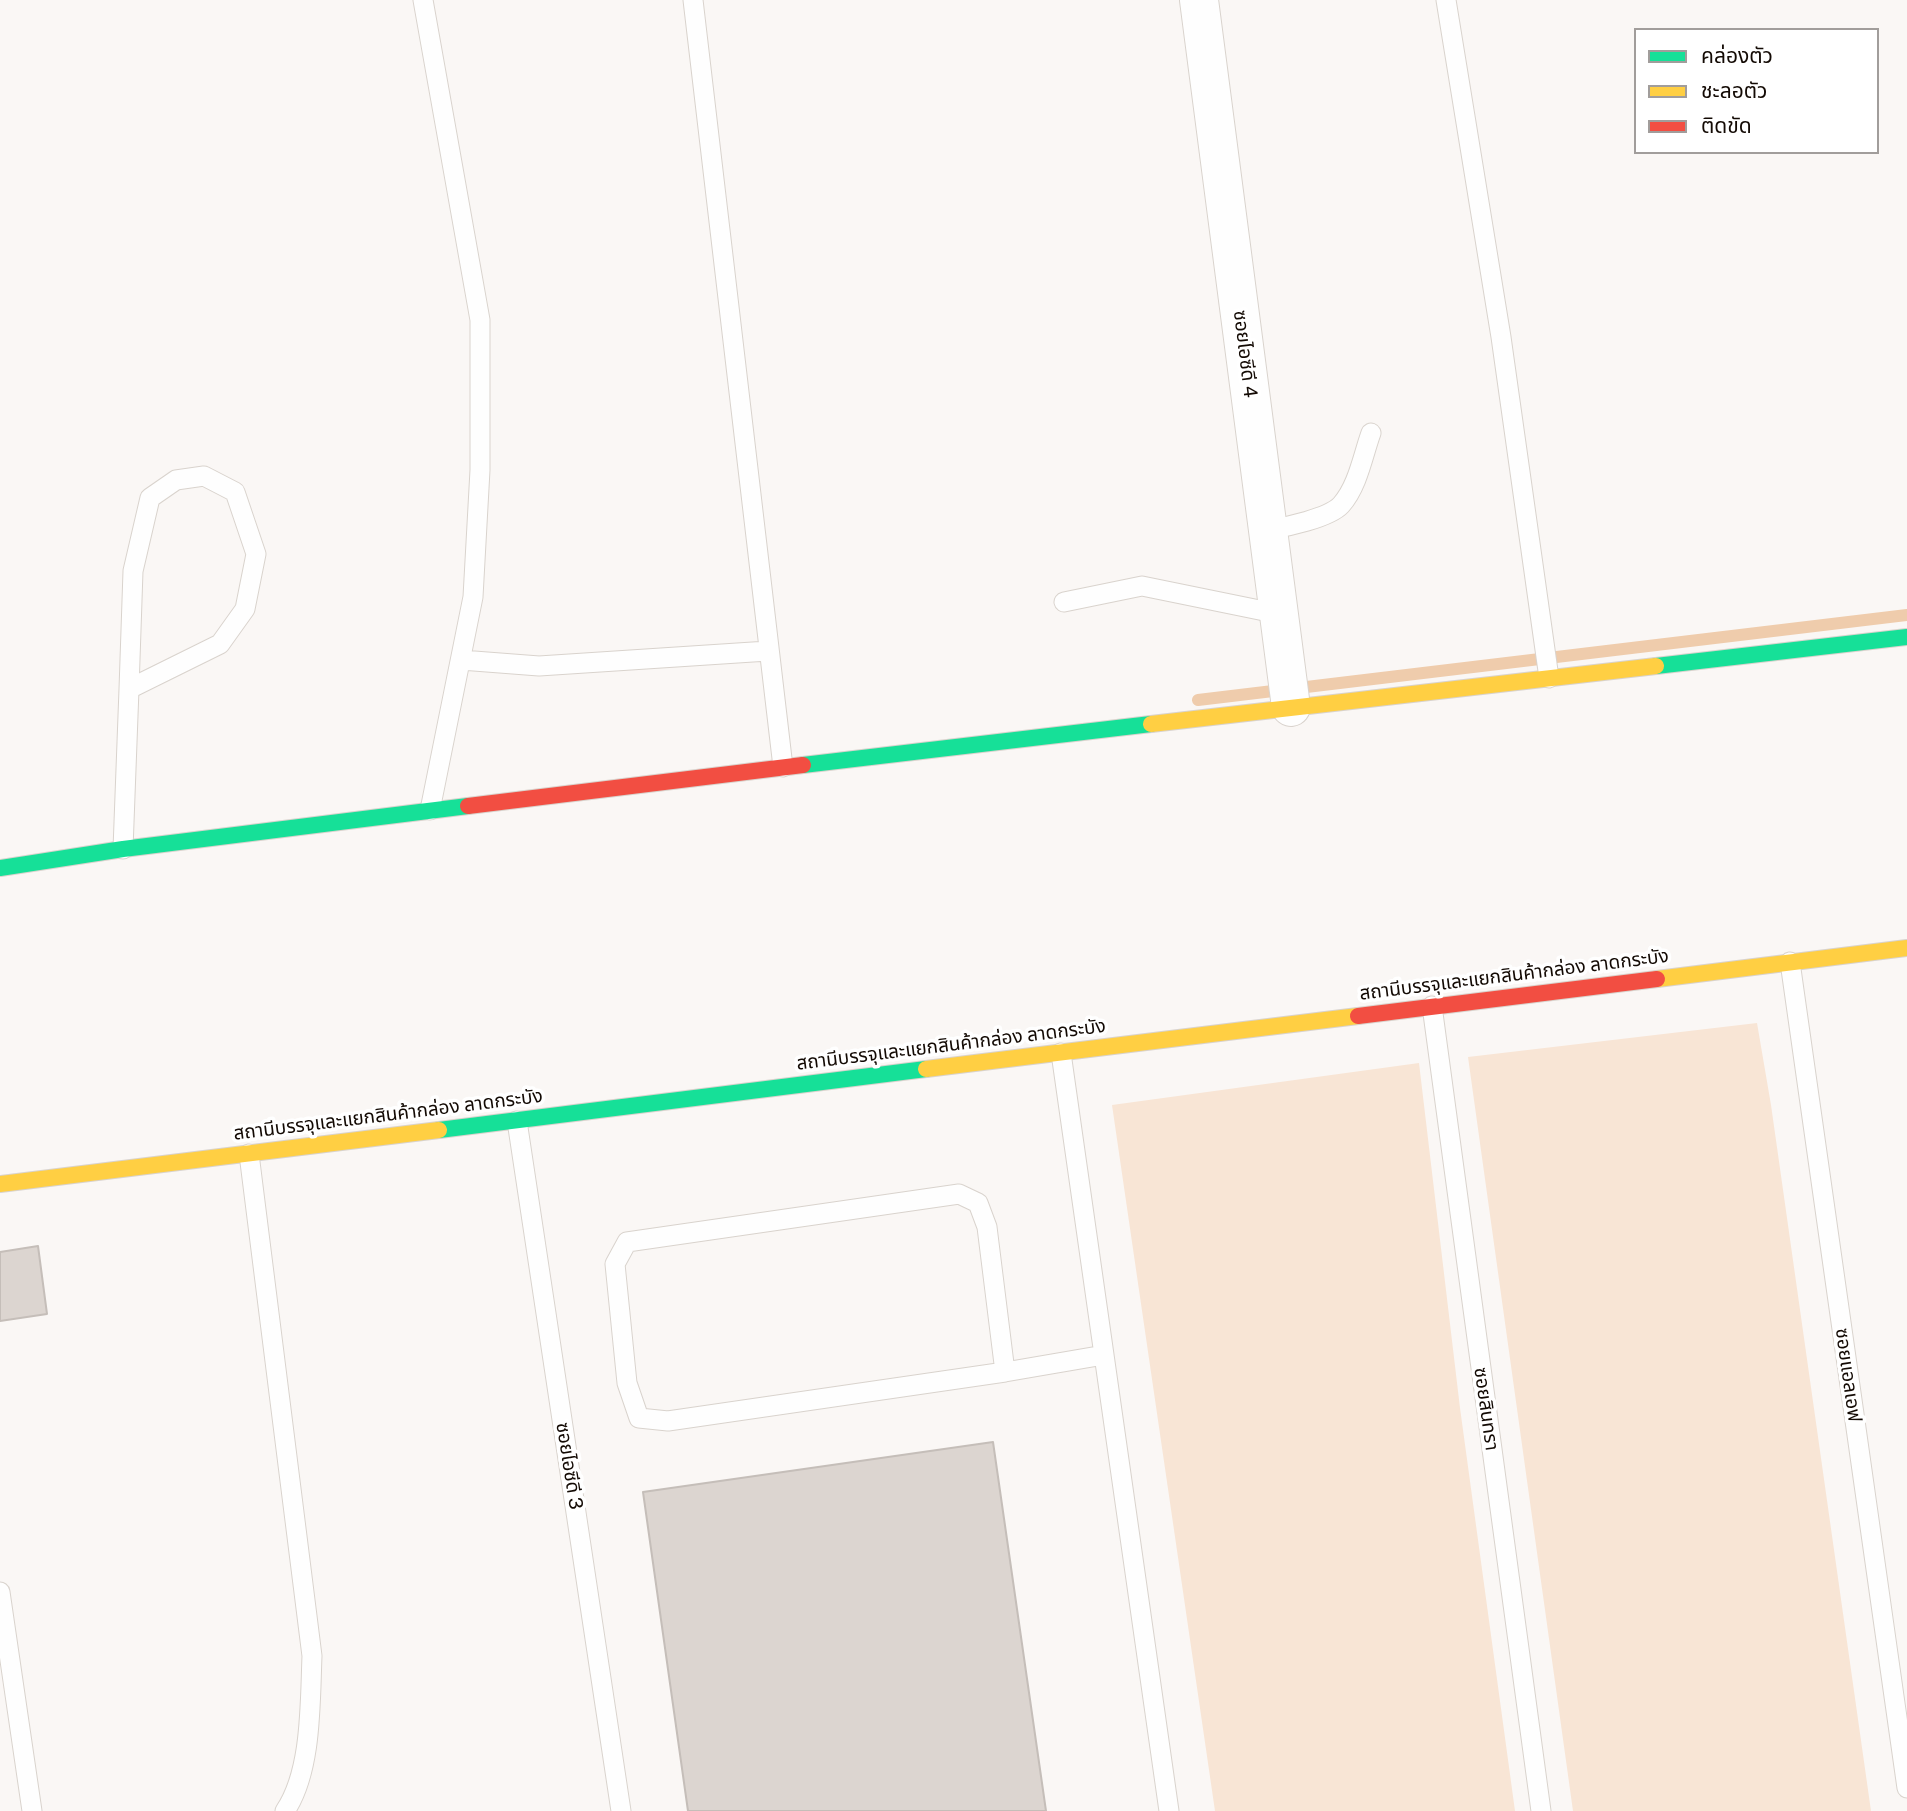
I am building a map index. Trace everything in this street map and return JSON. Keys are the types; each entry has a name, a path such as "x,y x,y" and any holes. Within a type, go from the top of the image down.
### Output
{"street":[{"name":"ซอยไอซีดี 4","path":"1199,0 1291,707"},
{"path":"0,868 123,849 783,767 1907,637"},
{"name":"สถานีบรรจุและแยกสินค้ากล่อง ลาดกระบัง","path":"0,1184 1907,947"}],"lane":[{"path":"423,0 480,320 480,470 473,597 430,810"},
{"path":"693,0 783,767"},
{"path":"1446,0 1501,337 1549,678"},
{"path":"1268,530 1296,525 1340,506 1353,485 1371,432"},
{"path":"123,849 133,571 150,498 176,480 204,476 235,492 256,554 245,609 220,644 129,689"},
{"path":"1064,602 1142,586 1279,614"},
{"path":"461,660 539,666 768,651"},
{"name":"ซอยแอลเอฟ","path":"1790,962 1907,1788"},
{"name":"ซอยสินทรา","path":"1432,1006 1541,1811"},
{"path":"1061,1053 1169,1811"},
{"name":"ซอยไอซีดี 3","path":"517,1121 621,1811"},
{"path":"248,1154 312,1656 310,1724 294,1797 285,1811"},
{"path":"1005,1373 987,1227 978,1203 959,1194 627,1242 615,1264 627,1383 639,1418 668,1421 1005,1373 1104,1355"},
{"path":"0,1592 32,1811"}],"shaded area":[{"path":"1757,1023 1771,1105 1871,1811 1573,1811 1468,1057"},
{"path":"1419,1063 1460,1408 1515,1811 1215,1811 1112,1105"}],"building":[{"path":"38,1246 47,1314 0,1321 0,1252"},
{"path":"993,1442 1046,1811 688,1811 643,1492"}],"waterway":[{"path":"1198,700 1907,615"}],"traffic: fast":[{"path":"1656,666 1907,637"},
{"path":"803,765 1151,724"},
{"path":"0,868 123,849 468,806"},
{"path":"439,1130 926,1069"}],"traffic: slow":[{"path":"1151,724 1656,666"},
{"path":"1657,979 1907,948"},
{"path":"926,1069 1358,1016"},
{"path":"0,1184 439,1130"}],"traffic: jam":[{"path":"468,806 803,765"},
{"path":"1358,1016 1657,979"}]}
